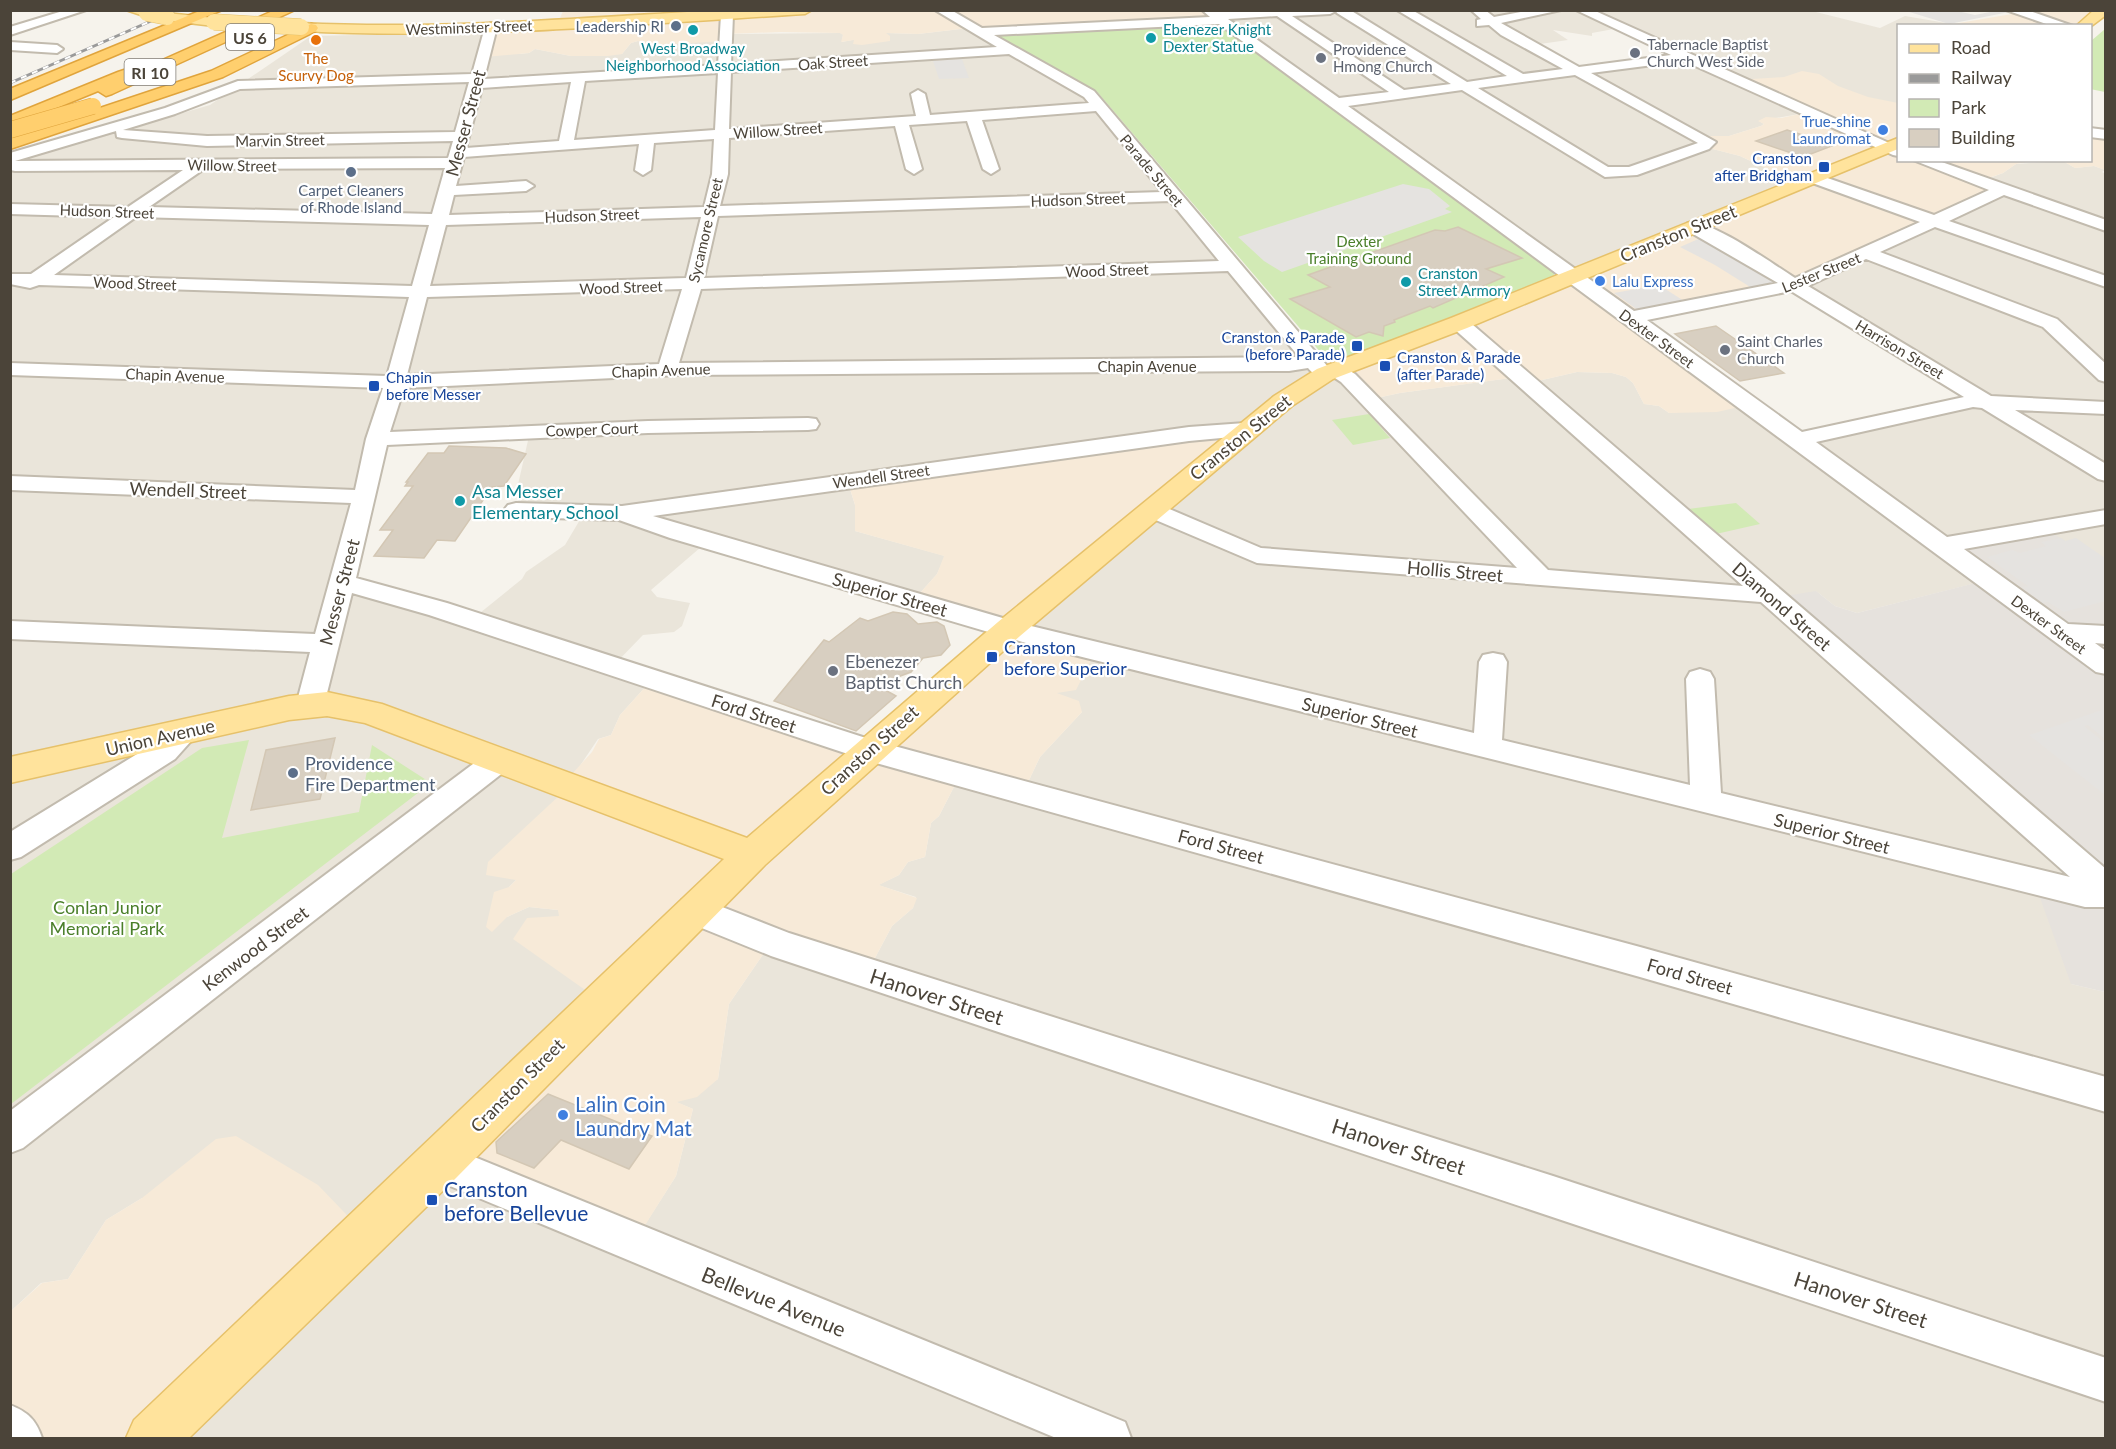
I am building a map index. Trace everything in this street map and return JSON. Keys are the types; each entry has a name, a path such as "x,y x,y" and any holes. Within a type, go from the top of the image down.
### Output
{"highway":[{"name":"US 6","path":"10,111 125,66 254,10"},
{"name":"RI 10","path":"10,122 271,10"},
{"name":"RI 10","path":"10,131 288,10"},
{"path":"10,95 193,20"},
{"path":"10,131 93,106 193,63 308,20"},
{"path":"10,144 217,74 308,20"}],"main road":[{"name":"Westminster Street","path":"140,12 193,20 215,16 308,20 382,30 491,27 560,17 704,13 727,15 805,10"},
{"path":"2086,24 2103,10"},
{"name":"Cranston Street","path":"152,1438 440,1162 752,855 1009,628 1245,430 1324,369 1459,323 1813,178 1895,148"},
{"path":"310,705 335,704 362,710 752,855"},
{"name":"Union Avenue","path":"10,770 310,705"}],"street":[{"path":"10,32 80,10"},
{"name":"Parade Street","path":"941,10 1089,94 1232,266 1324,369 1350,380 1541,578"},
{"path":"977,32 1330,10"},
{"path":"1341,10 1596,168 1614,173 1642,168 1708,142 1577,71 1492,22 1477,10"},
{"path":"1403,10 1521,79"},
{"path":"1434,28 1492,22 1555,10"},
{"path":"1582,10 1684,57 1895,148"},
{"path":"2013,10 2060,24"},
{"path":"1280,13 1401,94"},
{"name":"Sycamore Street","path":"667,369 693,285 720,174 727,15"},
{"name":"Dexter Street","path":"1215,16 2106,665"},
{"name":"Messer Street","path":"310,705 365,497 377,438 395,382 491,27"},
{"path":"10,46 57,49"},
{"name":"Oak Street","path":"10,158 180,108 238,85 579,78 1011,50"},
{"path":"1336,103 1684,57"},
{"path":"566,145 579,78"},
{"path":"918,94 924,120"},
{"name":"Willow Street","path":"10,166 201,164 243,167 455,158 566,145 592,151 647,140 1099,107"},
{"path":"973,116 991,169"},
{"path":"900,121 914,169"},
{"name":"Marvin Street","path":"100,132 207,141 461,136"},
{"path":"643,170 647,140"},
{"path":"1925,162 2000,191 2106,226"},
{"path":"10,297 201,164"},
{"path":"1813,178 2106,282"},
{"path":"446,191 526,186"},
{"name":"Lester Street","path":"1630,318 1795,285 2000,191"},
{"name":"Hudson Street","path":"10,209 438,221 1174,196"},
{"name":"Harrison Street","path":"1694,227 1795,285 2106,474"},
{"path":"1866,253 2050,323 2106,376"},
{"name":"Wood Street","path":"10,279 419,292 1232,266"},
{"name":"Diamond Street","path":"1459,323 2106,889"},
{"name":"Chapin Avenue","path":"10,369 395,382 667,369 1289,365 1324,369"},
{"path":"1796,440 1973,401 2106,408"},
{"name":"Cowper Court","path":"377,438 648,427 807,424"},
{"name":"Wendell Street","path":"516,510 622,513 1189,434 1245,430"},
{"name":"Wendell Street","path":"10,483 365,497"},
{"name":"Hollis Street","path":"1152,510 1257,555 1754,595 1767,593"},
{"name":"Superior Street","path":"622,513 679,533 1009,628 1487,749 2085,894 2106,894"},
{"path":"1940,546 2106,517"},
{"name":"Ford Street","path":"342,582 438,609 869,750 1640,962 2106,1095"},
{"path":"10,630 325,644"},
{"path":"2062,633 2106,635"},
{"path":"1487,749 1493,662"},
{"path":"1700,680 1706,802"},
{"path":"10,848 165,751 186,731"},
{"name":"Kenwood Street","path":"10,1135 499,760"},
{"name":"Hanover Street","path":"694,910 783,946 1553,1196 2106,1380"},
{"name":"Bellevue Avenue","path":"440,1162 1109,1438"},
{"path":"10,1426 20,1438"}],"shaded area":[{"path":"1348,10 1808,10 1880,28 1905,16 1952,24 1897,24 1897,132 1805,113 1759,121 1764,124 1729,136 1703,136 1709,148 1740,156 1774,172 1808,184 1581,276 1221,17","holes":["1619,28 1686,60 1571,68 1533,45 1568,40 1553,30 1592,36 1592,33"]},
{"path":"563,11 1348,11 980,33 969,28 918,34 886,33 890,36 890,41 862,45 853,44 854,40 841,42 843,35 840,33 726,34 725,41 640,46 641,42 638,41 631,43 622,54 608,56 571,56 535,49 529,53 485,57 492,28 558,23"},
{"path":"1906,11 1957,11 1975,15 1995,11 2009,12 1949,24"},
{"path":"2013,11 2105,11 2092,24 1953,24 2018,13"},
{"path":"492,28 519,54 529,53 535,49 571,56 622,54 631,43 638,41 641,42 640,45 729,34 840,33 843,34 842,42 886,33 918,34 969,28 1089,96 1312,363 1337,375 1372,399 1518,377 1529,383 1577,372 1612,373 1626,377 1633,383 1644,404 1659,406 1669,413 1748,405 1790,435 1990,403 1801,288 1979,182 2003,173 2016,164 2065,162 2075,168 2094,166 2105,170 2102,172 2106,174 2105,565 1988,580 1857,613 1835,606 1816,591 2102,895 2071,984 2105,992 2105,1438 172,1438 364,1245 142,1198 106,1220 68,1279 41,1283 11,1311 11,163 210,105 311,36 406,34","holes":["529,436 517,489 524,489 510,518 581,518 565,545 526,572 522,579 470,621 343,577 382,439","848,483 1057,599 1020,637 1055,693 1082,712 1040,757 1022,795 956,783 939,816 931,823 925,857 908,862 899,875 878,885 916,897 913,908 892,926 866,975 766,950 729,1004 718,1079 676,1102 693,1109 676,1176 630,1248 605,1005 558,910 529,907 507,917 509,887 517,879 561,794 598,739 611,735 620,715 648,684 611,668 643,635 674,632 682,626 690,603 657,597 651,590 708,541 912,602 937,574 945,556 855,531 855,505"]},
{"path":"962,59 969,78 939,79 933,61"},
{"path":"1802,71 1819,74 1838,86 1868,97 1897,103 1897,162 2027,162 2016,164 2003,173 1980,181 2005,195 1800,286 1637,320 1748,405 1717,412 1669,413 1659,406 1644,404 1633,383 1626,377 1612,373 1577,372 1529,383 1518,377 1372,399 1346,371 1808,184 1774,172 1740,156 1709,148 1702,136 1729,136 1761,126 1764,124 1758,121 1766,117 1781,118 1804,113 1736,80 1784,77"},
{"path":"2092,131 2105,135 2105,170 2094,166 2075,168 2065,162 2092,162"},
{"path":"1403,184 1429,189 1450,206 1445,209 1452,212 1282,272 1264,261 1238,237"},
{"path":"1703,237 1784,284 1755,290 1680,247"},
{"path":"1659,285 1684,301 1639,311 1614,293"},
{"path":"1242,432 1021,630 1090,655 1091,660 1076,690 1057,693 1079,701 1082,712 1040,757 1022,795 956,783 939,816 931,823 925,857 908,862 899,875 879,885 917,898 913,908 892,926 866,975 766,950 729,1004 718,1079 697,1097 677,1102 693,1109 676,1176 630,1249 446,1175 605,1004 513,939 527,918 559,916 558,910 529,907 507,917 492,932 486,927 494,892 509,887 516,880 486,875 488,862 561,794 561,786 592,752 599,739 611,735 620,715 648,684 859,752 1012,638 912,602 937,574 944,556 855,531 855,505 848,482"},
{"path":"2049,531 2105,565 2105,992 2071,984 2039,895 2097,901 1773,598 1816,591 1835,606 1857,613 1987,580 1946,548"},
{"path":"2061,538 2065,541 2076,538 2105,558 2105,601 2064,612 2048,602 2043,603 2022,587 2028,586 1987,557 2012,550 2020,553 2046,546 2041,542"},
{"path":"2105,709 2105,739 2088,725 2084,726 2105,743 2105,795 2029,735"},
{"path":"236,1136 318,1185 368,1237 364,1245 172,1438 11,1438 11,1311 42,1283 68,1279 106,1220 142,1198 216,1139"}],"green space":[{"name":"Dexter Training Ground","path":"1218,22 1554,273 1554,276 1350,357 1341,359 1322,354 1098,93 992,34"},
{"path":"2105,29 2105,92 2092,89 2092,40"},
{"path":"1369,414 1390,438 1353,445 1332,420"},
{"path":"1736,503 1760,524 1716,534 1688,509"},
{"name":"Conlan Junior Memorial Park","path":"249,740 222,838 359,812 372,745 431,783 11,1104 11,874 202,748"}],"building":[{"path":"1787,130 1834,145 1803,157 1756,141"},
{"name":"Cranston Street Armory","path":"1458,227 1522,258 1486,269 1504,277 1433,308 1430,306 1394,320 1395,322 1384,326 1383,336 1369,332 1356,337 1290,299 1330,287 1308,275 1435,230 1445,231"},
{"name":"Saint Charles Church","path":"1716,326 1784,373 1740,381 1675,334"},
{"name":"Asa Messer Elementary School","path":"449,446 506,448 526,454 504,486 492,487 455,541 437,540 424,558 374,556 393,530 380,530 413,486 405,486 408,482 406,482 428,453 444,453"},
{"name":"Ebenezer Baptist Church","path":"893,612 907,614 918,624 937,622 944,626 950,645 941,655 923,658 911,672 876,685 896,696 856,731 774,701 824,640 829,642 860,618 868,621"},
{"name":"Providence Fire Department","path":"335,738 320,799 251,810 266,750"},
{"name":"Lalin Coin Laundry Mat","path":"548,1094 652,1136 629,1169 561,1140 534,1168 497,1153 496,1142"}],"railway":[{"path":"10,83 176,10"}],"place":[{"name":"Leadership RI","path":"676,26"},
{"name":"West Broadway Neighborhood Association","path":"693,30"},
{"name":"Ebenezer Knight Dexter Statue","path":"1151,38"},
{"name":"The Scurvy Dog","path":"316,40"},
{"name":"Tabernacle Baptist Church West Side","path":"1635,53"},
{"name":"Providence Hmong Church","path":"1321,58"},
{"name":"True-shine Laundromat","path":"1883,130"},
{"name":"Cranston after Bridgham","path":"1824,167"},
{"name":"Carpet Cleaners of Rhode Island","path":"351,172"},
{"name":"Lalu Express","path":"1600,281"},
{"name":"Cranston Street Armory","path":"1406,282"},
{"name":"Cranston & Parade (before Parade)","path":"1357,346"},
{"name":"Saint Charles Church","path":"1725,350"},
{"name":"Cranston & Parade (after Parade)","path":"1385,366"},
{"name":"Chapin before Messer","path":"374,386"},
{"name":"Asa Messer Elementary School","path":"460,501"},
{"name":"Cranston before Superior","path":"992,657"},
{"name":"Ebenezer Baptist Church","path":"833,671"},
{"name":"Providence Fire Department","path":"293,773"},
{"name":"Lalin Coin Laundry Mat","path":"563,1115"},
{"name":"Cranston before Bellevue","path":"432,1200"}]}
